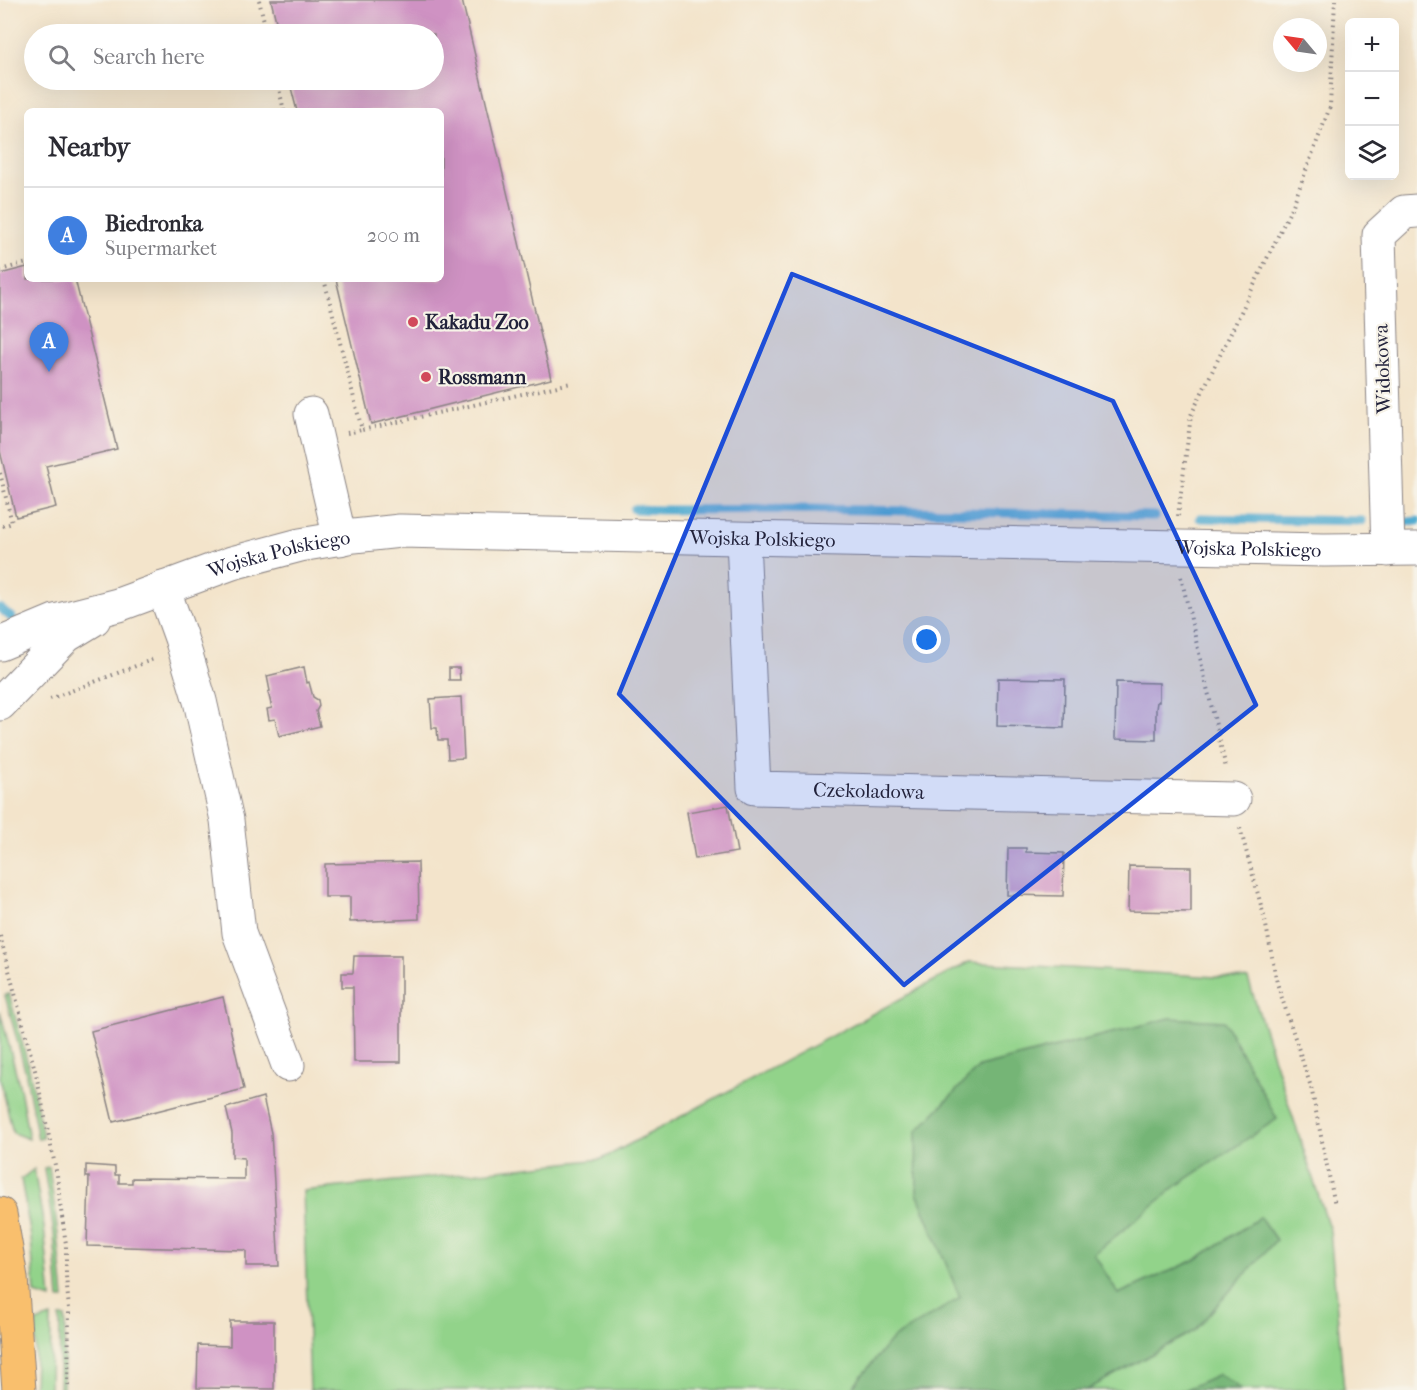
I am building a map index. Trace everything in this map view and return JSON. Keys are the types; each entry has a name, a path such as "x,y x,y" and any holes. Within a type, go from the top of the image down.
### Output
{"main road":[{"path":"0,1214 10,1278 19,1390"}],"street":[{"name":"Widokowa","path":"1402,550 1379,235 1404,212 1417,211"},
{"path":"311,414 340,539"},
{"name":"Wojska Polskiego","path":"60,628 243,560 300,545 400,531 1402,550"},
{"name":"Czekoladowa","path":"743,538 754,788 1234,799"},
{"path":"163,588 200,701 227,820 238,933 288,1065"},
{"path":"0,644 60,628"},
{"path":"0,671 60,628"},
{"path":"0,704 60,628"}],"path":[{"path":"259,0 265,24"},
{"path":"1335,0 1330,107 1293,204 1191,415 1174,547 1265,920 1277,983 1311,1087 1335,1205"},
{"path":"279,90 283,108"},
{"path":"0,270 24,264"},
{"path":"325,282 362,429 571,383"},
{"path":"0,473 12,523 0,528"},
{"path":"42,702 154,659 161,653"},
{"path":"0,936 36,1074 57,1175 66,1244 69,1308 68,1390"}],"highlighted area":[{"path":"792,274 1113,401 1256,705 904,985 619,694"}],"green space":[{"path":"969,962 1248,979 1330,1231 1344,1390 310,1390 303,1191 602,1159"},
{"path":"9,994 29,1068 43,1138 38,1139 25,1070 5,995"},
{"path":"0,1011 20,1088 29,1139 13,1133 0,1078"},
{"path":"1170,1018 1224,1021 1277,1119 1179,1184 1094,1254 1118,1294 1195,1260 1260,1217 1276,1240 1194,1331 1087,1390 850,1390 892,1339 960,1298 917,1193 916,1132 979,1067"},
{"path":"49,1167 64,1299 59,1299 54,1234 44,1168"},
{"path":"34,1169 44,1227 51,1299 35,1294 31,1237 21,1179"},
{"path":"51,1317 50,1390 34,1390 36,1322"},
{"path":"60,1317 65,1317 63,1390 59,1390"},
{"path":"1219,1374 1242,1390 1184,1390"}],"building":[{"path":"271,0 462,0 551,379 371,424 337,282 444,282 444,108 296,108 292,90 444,90 444,24 277,24"},
{"path":"24,268 24,282 76,282 117,449 46,466 56,507 16,517 0,451 0,274"},
{"path":"304,667 307,683 309,682 313,697 318,700 319,706 316,711 320,726 279,736 275,719 269,720 267,709 272,708 267,676"},
{"path":"449,668 459,668 460,680 449,680"},
{"path":"998,678 1065,679 1064,728 997,726"},
{"path":"1116,682 1159,683 1156,740 1115,739"},
{"path":"461,697 464,758 448,759 447,740 438,740 437,728 432,728 430,699"},
{"path":"728,805 737,852 695,859 687,812"},
{"path":"1008,848 1026,848 1026,852 1064,853 1063,896 1007,895"},
{"path":"418,862 419,919 350,922 350,897 325,897 325,864"},
{"path":"1129,866 1191,867 1191,912 1128,911"},
{"path":"354,956 401,956 401,1062 354,1062 353,987 342,987 342,973 353,973"},
{"path":"223,997 244,1089 113,1122 91,1031"},
{"path":"263,1097 271,1133 279,1266 246,1266 246,1251 244,1250 87,1246 89,1177 86,1177 86,1165 115,1167 115,1175 119,1175 119,1183 132,1183 132,1178 244,1179 244,1158 232,1157 232,1133 226,1108"},
{"path":"230,1321 274,1321 274,1389 197,1388 198,1345 230,1346"}],"waterway":[{"path":"634,509 813,509 1155,516"},
{"path":"1200,518 1362,521"},
{"path":"1406,522 1417,521"},
{"path":"0,608 12,618"}],"place":[{"name":"Kakadu Zoo","path":"413,322"},
{"name":"Biedronka","path":"49,372"},
{"name":"Rossmann","path":"426,377"}]}
